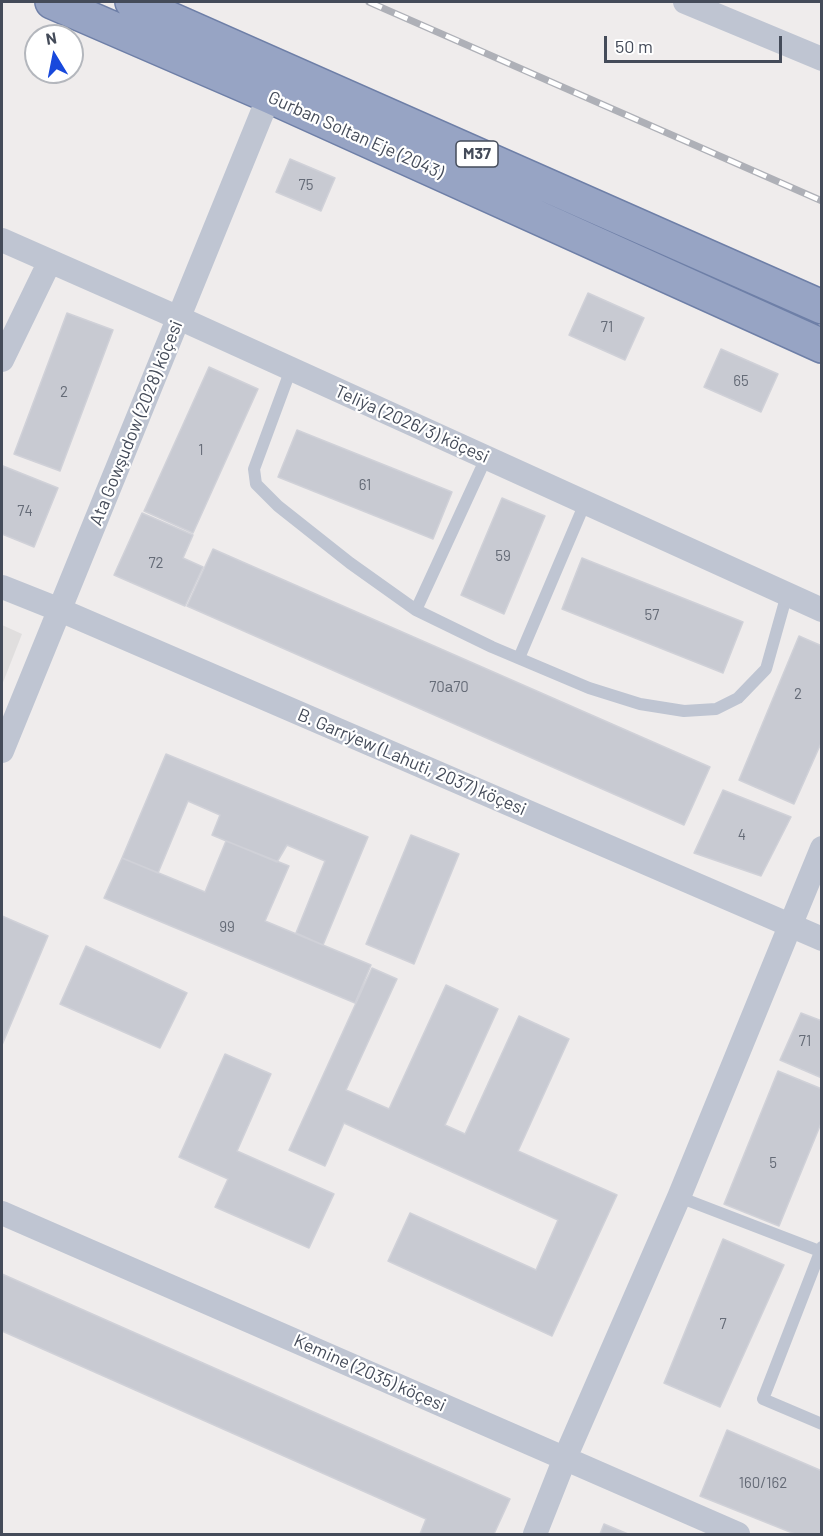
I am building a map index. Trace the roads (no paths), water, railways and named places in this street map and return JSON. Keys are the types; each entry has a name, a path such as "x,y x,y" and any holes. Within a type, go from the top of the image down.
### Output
{"highway":[{"name":"Gurban Soltan Eje (2043)","path":"52,2 269,96 822,346"},
{"name":"Gurban Soltan Eje (2043)","path":"132,2 822,307"}],"street":[{"path":"685,2 822,59"},
{"name":"Ata Gowşudow (2028) köçesi","path":"2,751 269,96"},
{"name":"Teliýa (2026/3) köçesi","path":"2,240 822,610"},
{"path":"2,360 50,261"},
{"name":"B. Garrýew (Lahuti, 2037) köçesi","path":"2,587 822,939"},
{"path":"535,1534 565,1458 679,1197 822,848"},
{"name":"Kemine (2035) köçesi","path":"2,1213 738,1534"}],"lane":[{"path":"291,369 254,469 256,484 287,513 416,610 519,658 589,688 640,704 684,711 716,709 738,698 766,669 787,594"},
{"path":"416,610 486,458"},
{"path":"519,658 585,503"},
{"path":"679,1197 821,1250 763,1399 822,1424"}],"railway":[{"path":"369,2 822,201"}]}
